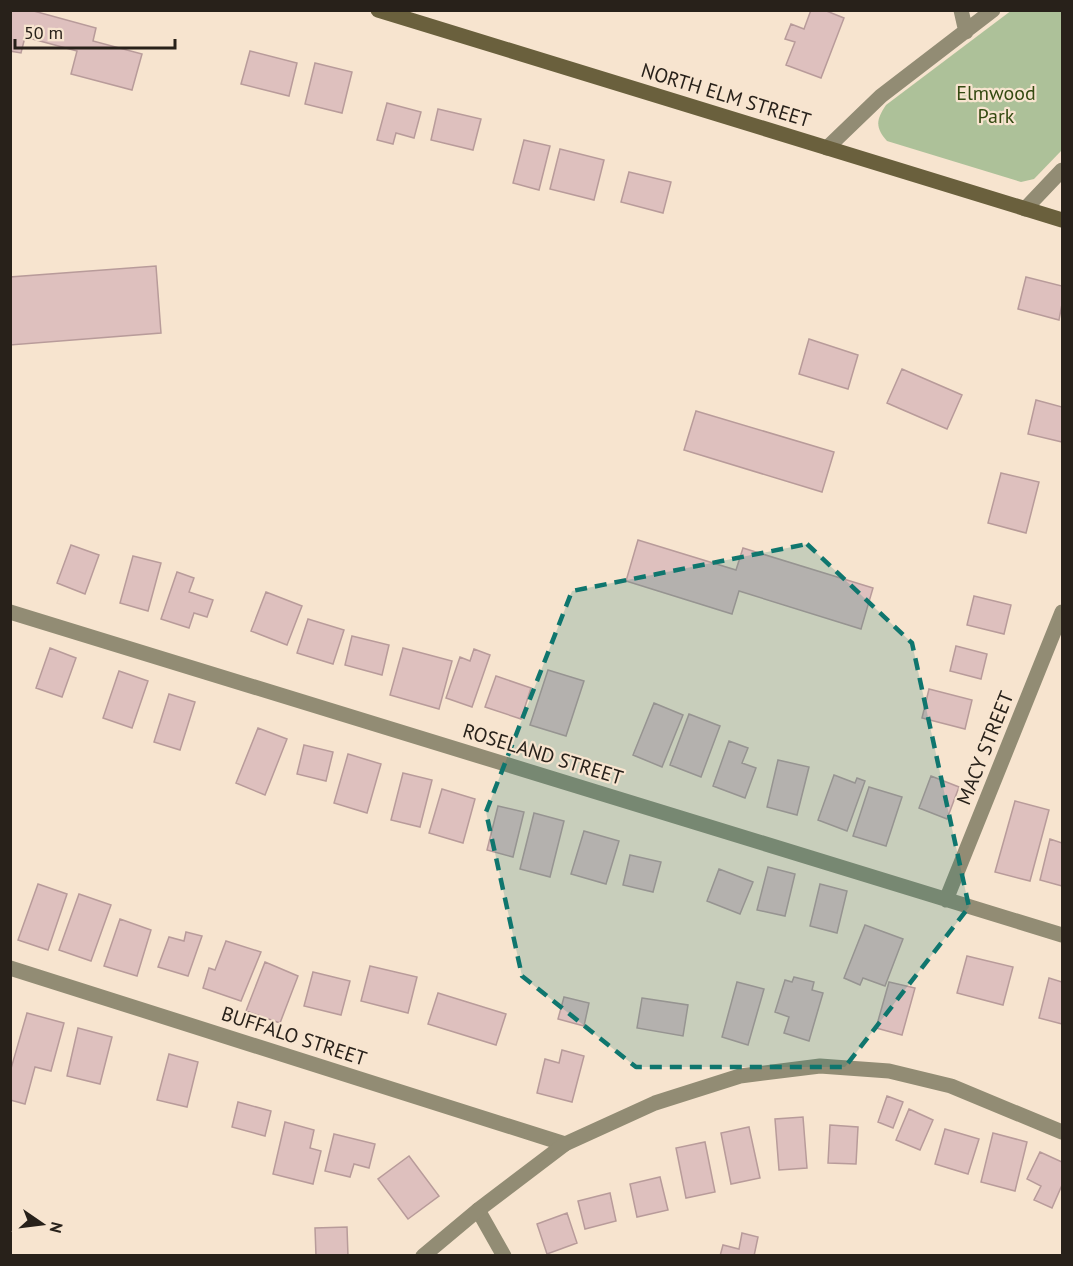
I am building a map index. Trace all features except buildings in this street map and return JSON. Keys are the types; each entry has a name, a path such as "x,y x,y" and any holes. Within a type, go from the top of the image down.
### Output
{"main road":[{"name":"NORTH ELM STREET","path":"383,11 1062,220"}],"street":[{"path":"961,10 966,32"},
{"path":"826,148 881,96 993,10"},
{"path":"1025,208 1062,170"},
{"name":"ROSELAND STREET","path":"10,612 1062,935"},
{"name":"MACY STREET","path":"946,900 1062,612"},
{"name":"BUFFALO STREET","path":"10,968 565,1144"},
{"path":"423,1256 478,1210 565,1144 655,1102 740,1076 820,1066 889,1071 951,1086 1062,1132"},
{"path":"478,1210 504,1256"}],"highlighted area":[{"path":"807,544 912,643 969,907 845,1067 636,1067 522,976 486,812 572,591"}],"green space":[{"name":"Elmwood Park","path":"1012,10 1062,11 1062,150 1034,179 1021,182 887,141 880,132 878,123 886,105"}]}
